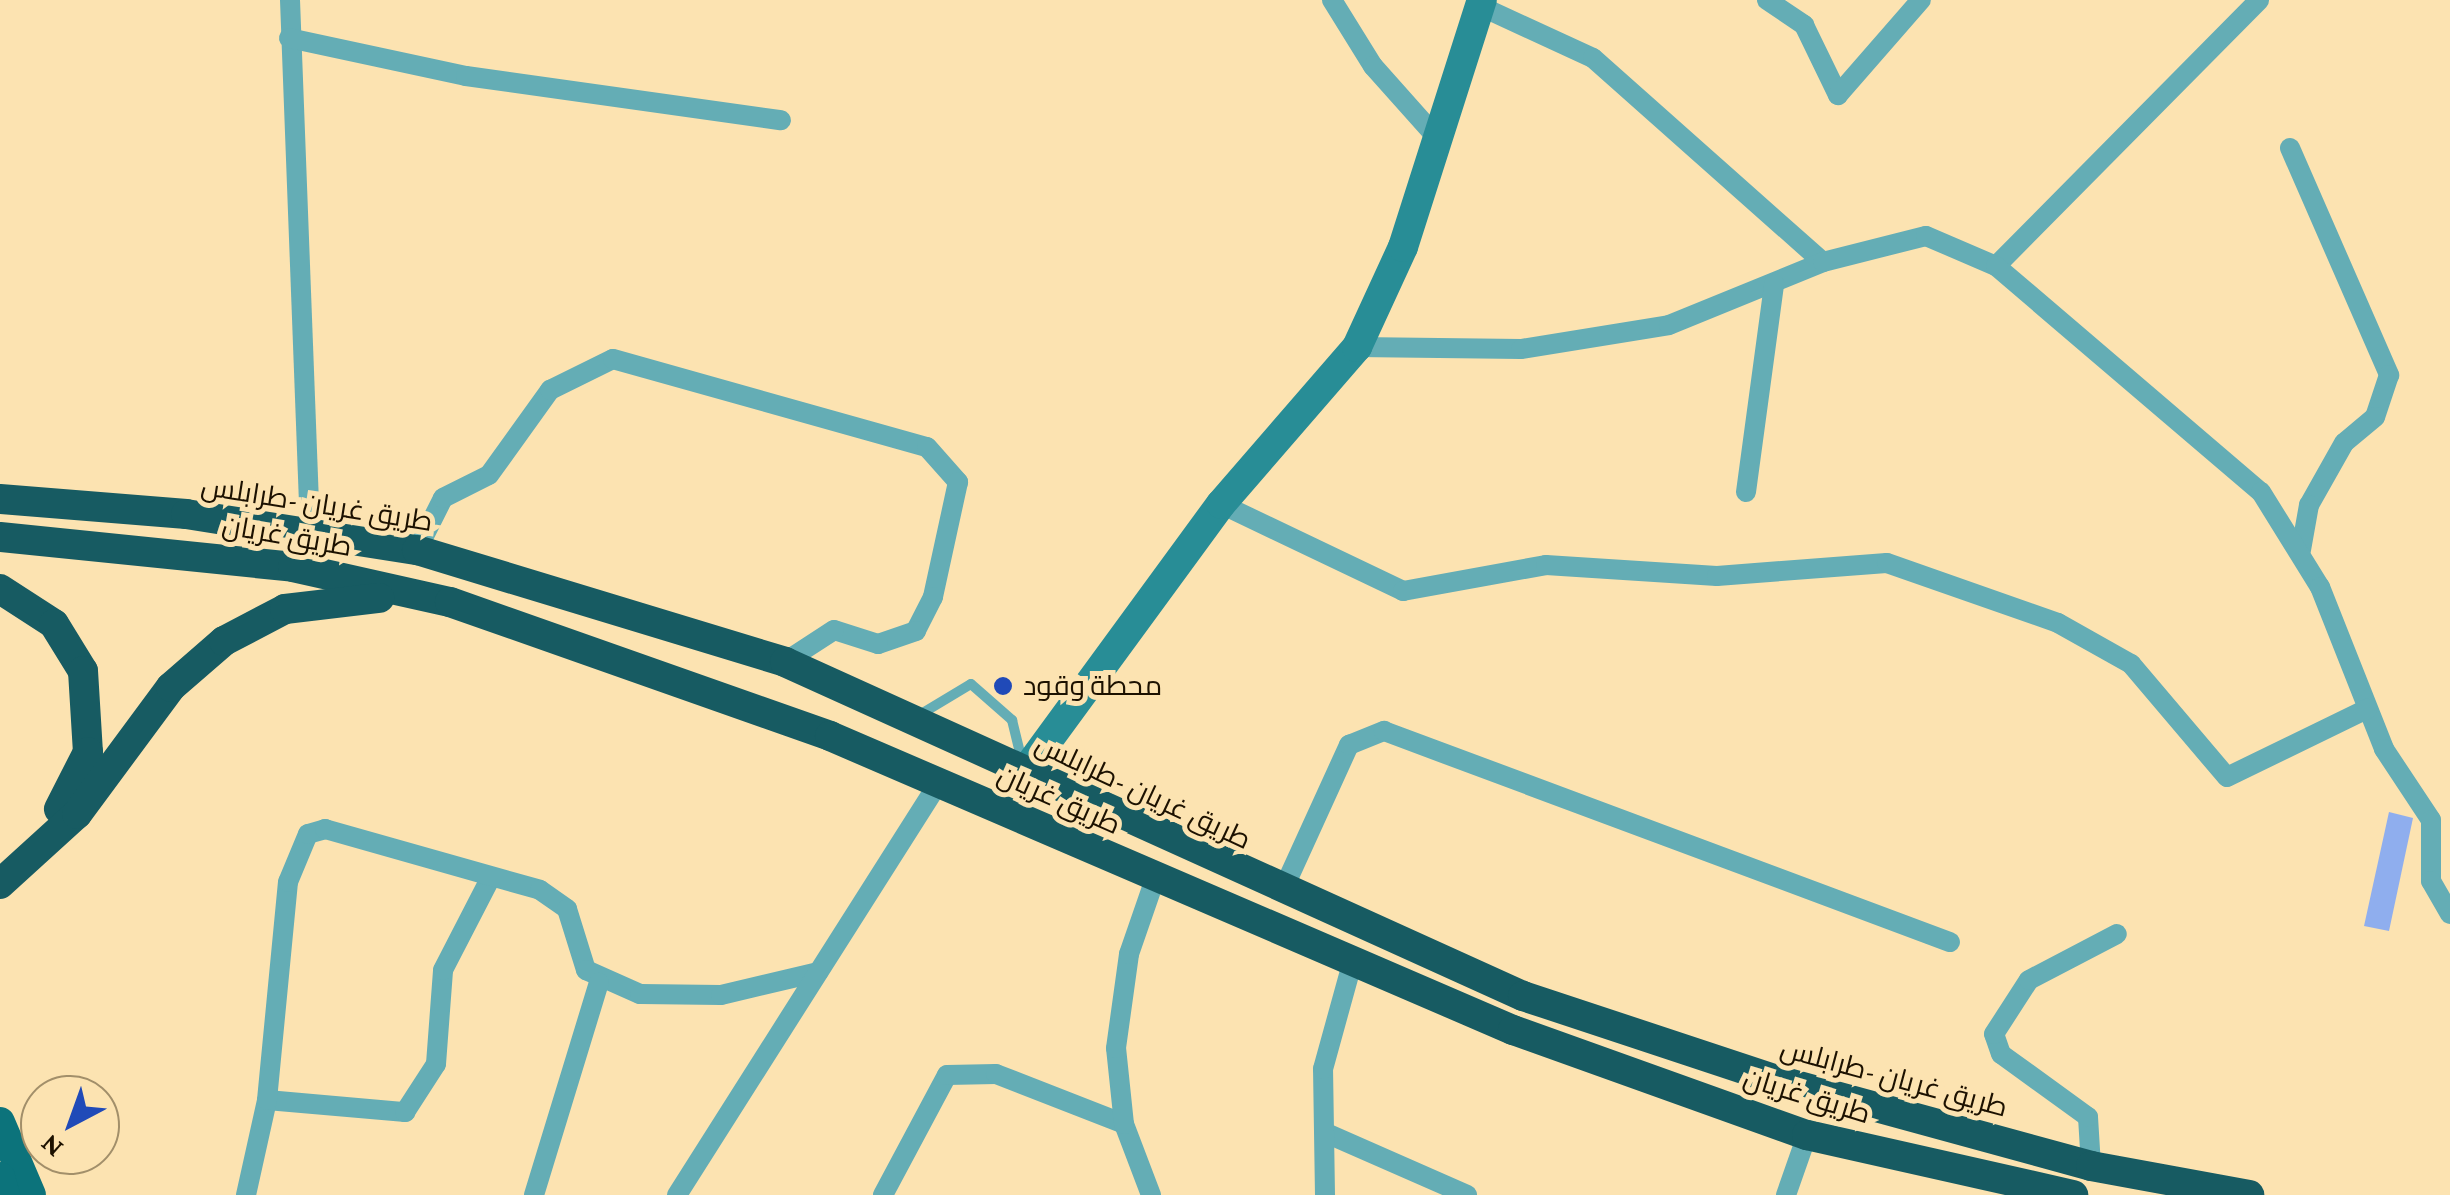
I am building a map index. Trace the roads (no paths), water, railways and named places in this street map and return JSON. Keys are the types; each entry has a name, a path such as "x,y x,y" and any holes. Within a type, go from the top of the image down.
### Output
{"highway":[{"name":"طريق غريان -طرابلس","path":"0,500 310,530 416,550 785,662 908,724 1024,772 1282,892 1523,996 1777,1080 2091,1166 2250,1195"},
{"name":"طريق غريان","path":"0,537 293,567 450,602 632,660 940,782 1351,967 1807,1134 2073,1195"},
{"path":"0,589 33,606 71,646 92,725 65,801 0,864"},
{"path":"0,884 77,814 171,687 253,622 319,600 450,602"}],"main road":[{"path":"0,1122 31,1195"},
{"path":"0,1177 5,1195"}],"street":[{"path":"290,0 310,530"},
{"path":"1332,0 1373,66 1438,140"},
{"path":"1767,0 1804,26 1838,94 1920,0"},
{"path":"1996,266 2259,0"},
{"path":"1024,772 1221,504 1357,347 1438,140 1482,3 1593,58 1823,262"},
{"path":"290,38 466,76 781,120"},
{"path":"2290,148 2389,375 2376,417 2344,442 2309,505 2301,550"},
{"path":"1357,347 1521,349 1669,326 1823,262 1926,236 1996,266 2261,492 2301,550 2367,710 2431,820 2431,881 2450,914"},
{"path":"1746,492 1774,284"},
{"path":"416,550 443,498 489,475 550,390 613,359 899,437 954,468 933,597 916,631 878,644 834,630 785,662"},
{"path":"1221,504 1403,591 1546,564 1716,576 1887,563 2058,623 2131,664 2226,777 2367,710"},
{"path":"1282,892 1349,745 1384,731 1950,942"},
{"path":"677,1195 940,782"},
{"path":"246,1195 268,1100 288,882 308,834 325,829 491,877 567,909 586,970 599,983 640,994 720,995 818,972"},
{"path":"268,1100 405,1112 436,1064 442,970 491,877"},
{"path":"1151,1195 1124,1124 1119,1006 1155,879"},
{"path":"2091,1166 2088,1117 2002,1054 1994,1034 2029,980 2117,934"},
{"path":"1326,1195 1323,1069 1351,967"},
{"path":"534,1195 599,983"},
{"path":"883,1195 948,1075 996,1074 1124,1124"},
{"path":"1326,1133 1467,1195"},
{"path":"1786,1195 1807,1134"}],"lane":[{"path":"908,724 971,684 1012,720 1024,772"}],"water":[{"path":"2389,812 2413,818 2389,931 2364,926"}],"place":[{"name":"محطة وقود","path":"1003,686"}]}
